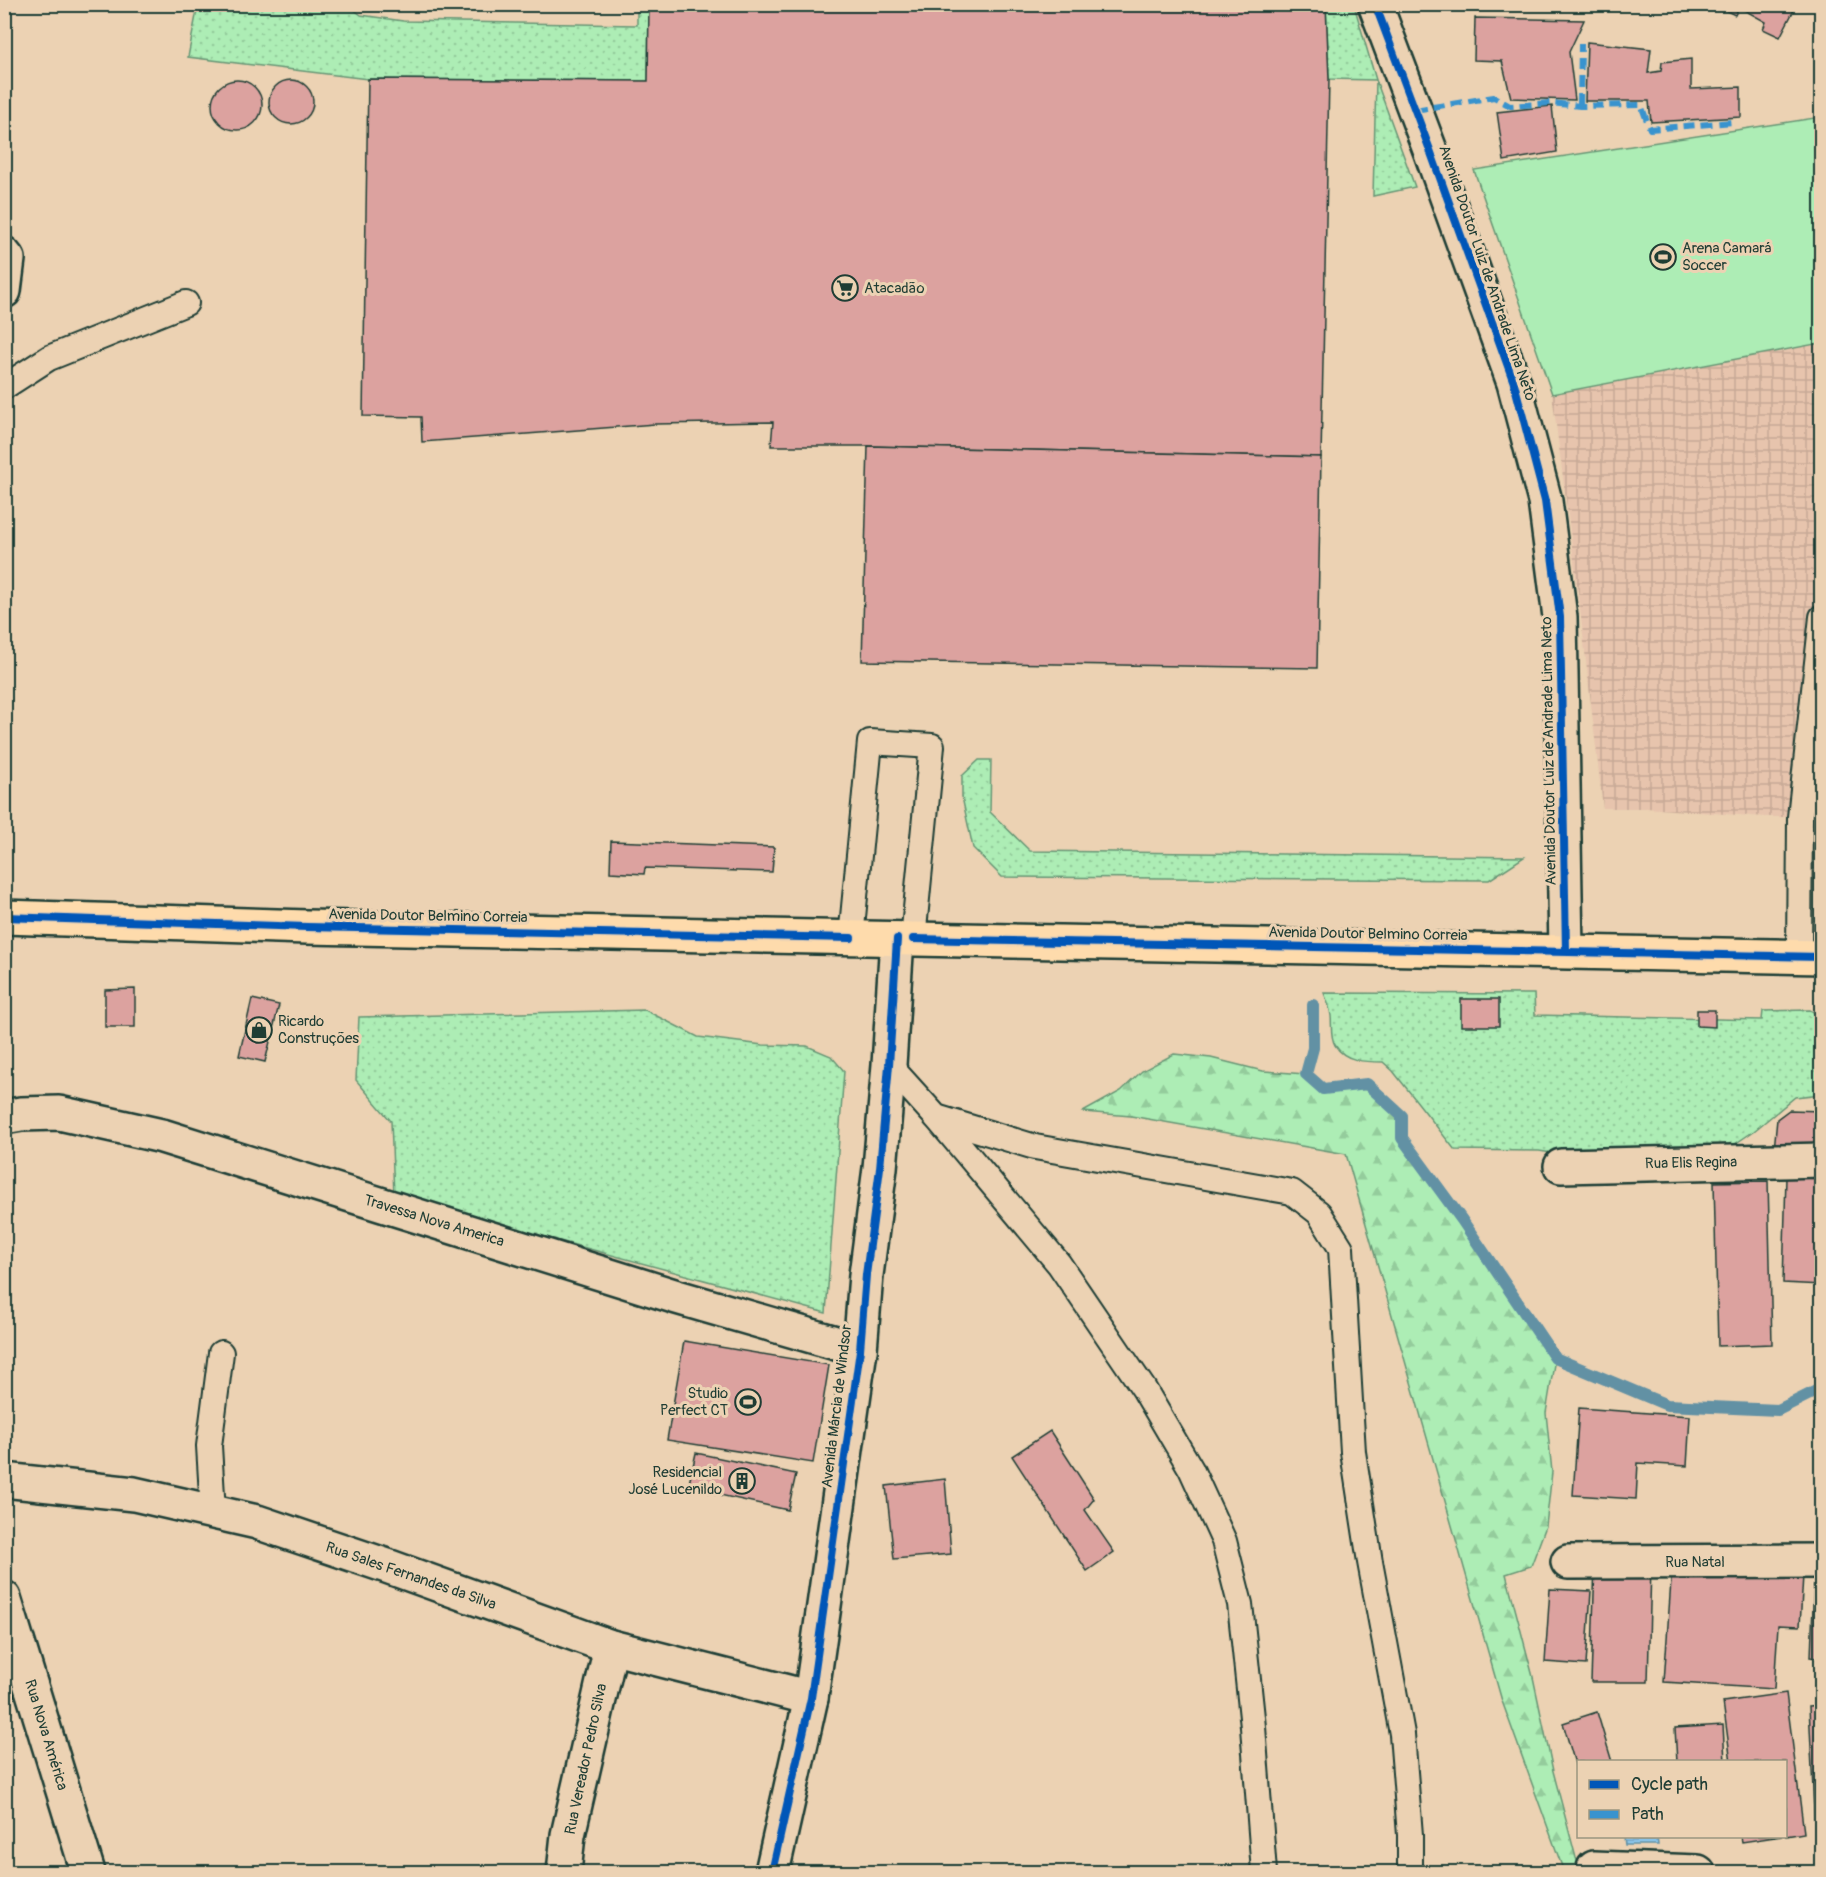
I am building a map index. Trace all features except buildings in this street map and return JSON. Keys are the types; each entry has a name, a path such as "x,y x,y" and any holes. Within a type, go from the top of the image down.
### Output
{"main road":[{"name":"Avenida Doutor Belmino Correia","path":"4,916 307,927 1810,957"}],"street":[{"name":"Avenida Doutor Luiz de Andrade Lima Neto","path":"1375,4 1514,383 1545,501 1560,617 1566,951"},
{"path":"4,254 8,259 4,291"},
{"name":"Avenida Márcia de Windsor","path":"772,1872 811,1698 860,1350 889,1065 905,939"},
{"name":"Travessa Nova America","path":"4,1117 59,1113 162,1136 677,1297 860,1350"},
{"name":"Rua Elis Regina","path":"1561,1166 1821,1160"},
{"name":"Rua Sales Fernandes da Silva","path":"4,1480 134,1494 257,1522 611,1647 811,1698"},
{"name":"Rua Natal","path":"1568,1562 1821,1561"},
{"name":"Rua Nova América","path":"4,1598 88,1872"},
{"name":"Rua Vereador Pedro Silva","path":"564,1872 568,1835 611,1647"},
{"path":"1594,1868 1698,1872"}],"lane":[{"path":"4,387 49,358 186,303"},
{"path":"1810,957 1800,817 1821,617"},
{"path":"851,938 870,742 932,746 905,939"},
{"path":"889,1065 936,1117 1059,1264 1150,1399 1191,1469 1224,1541 1240,1604 1253,1727 1264,1872"},
{"path":"936,1117 1035,1147 1292,1191 1319,1213 1341,1248 1353,1452 1370,1562 1402,1734 1410,1835 1410,1872"},
{"path":"213,1512 209,1446 221,1353"}],"shaded area":[{"path":"1821,343 1821,817 1765,817 1646,808 1603,808 1552,394"}],"green space":[{"path":"198,5 348,5 361,15 403,21 637,25 637,5 649,5 648,81 368,79 188,57"},
{"path":"1326,5 1354,5 1376,80 1329,79"},
{"path":"1376,80 1415,187 1373,196"},
{"name":"Arena Camará Soccer","path":"1821,117 1821,343 1552,394 1474,170"},
{"path":"979,760 991,760 990,812 1030,851 1524,857 1489,880 1002,877 973,848 962,797 962,776"},
{"path":"1324,993 1534,994 1535,1015 1762,1020 1763,1011 1810,1010 1821,1016 1821,1094 1795,1097 1754,1131 1729,1148 1552,1153 1455,1150 1393,1071 1383,1062 1356,1060 1339,1051 1332,1038 1331,1013"},
{"path":"645,1010 698,1037 763,1045 807,1046 831,1056 844,1071 826,1313 394,1196 391,1121 356,1080 359,1017"},
{"path":"1174,1054 1211,1058 1263,1071 1306,1074 1323,1088 1367,1084 1402,1116 1402,1138 1462,1220 1555,1358 1546,1413 1552,1472 1546,1526 1531,1566 1506,1574 1533,1677 1553,1771 1576,1858 1583,1872 1564,1872 1502,1701 1346,1154 1131,1116 1083,1112 1121,1091 1142,1071"}],"water":[{"path":"1624,1838 1657,1838 1658,1845 1625,1845"}],"waterway":[{"path":"1313,1005 1313,1048 1306,1074 1323,1089 1367,1084 1402,1116 1402,1138 1462,1220 1555,1358 1667,1405 1778,1410 1822,1388"}],"marked path":[{"path":"1580,106 1581,44"},
{"path":"1415,110 1494,97 1510,106 1550,103 1580,106 1641,105 1650,129 1734,122"}],"cycle path":[{"path":"1375,4 1514,383 1545,501 1560,617 1566,951"},
{"path":"4,917 307,927 851,938"},
{"path":"772,1872 811,1698 860,1350 866,1275 880,1168 897,939"},
{"path":"913,939 1822,957"}],"place":[{"name":"Arena Camará Soccer","path":"1663,257"},
{"name":"Atacadão","path":"845,288"},
{"name":"Ricardo Construções","path":"259,1030"},
{"name":"Studio Perfect CT","path":"748,1402"},
{"name":"Residencial José Lucenildo","path":"742,1481"}]}
